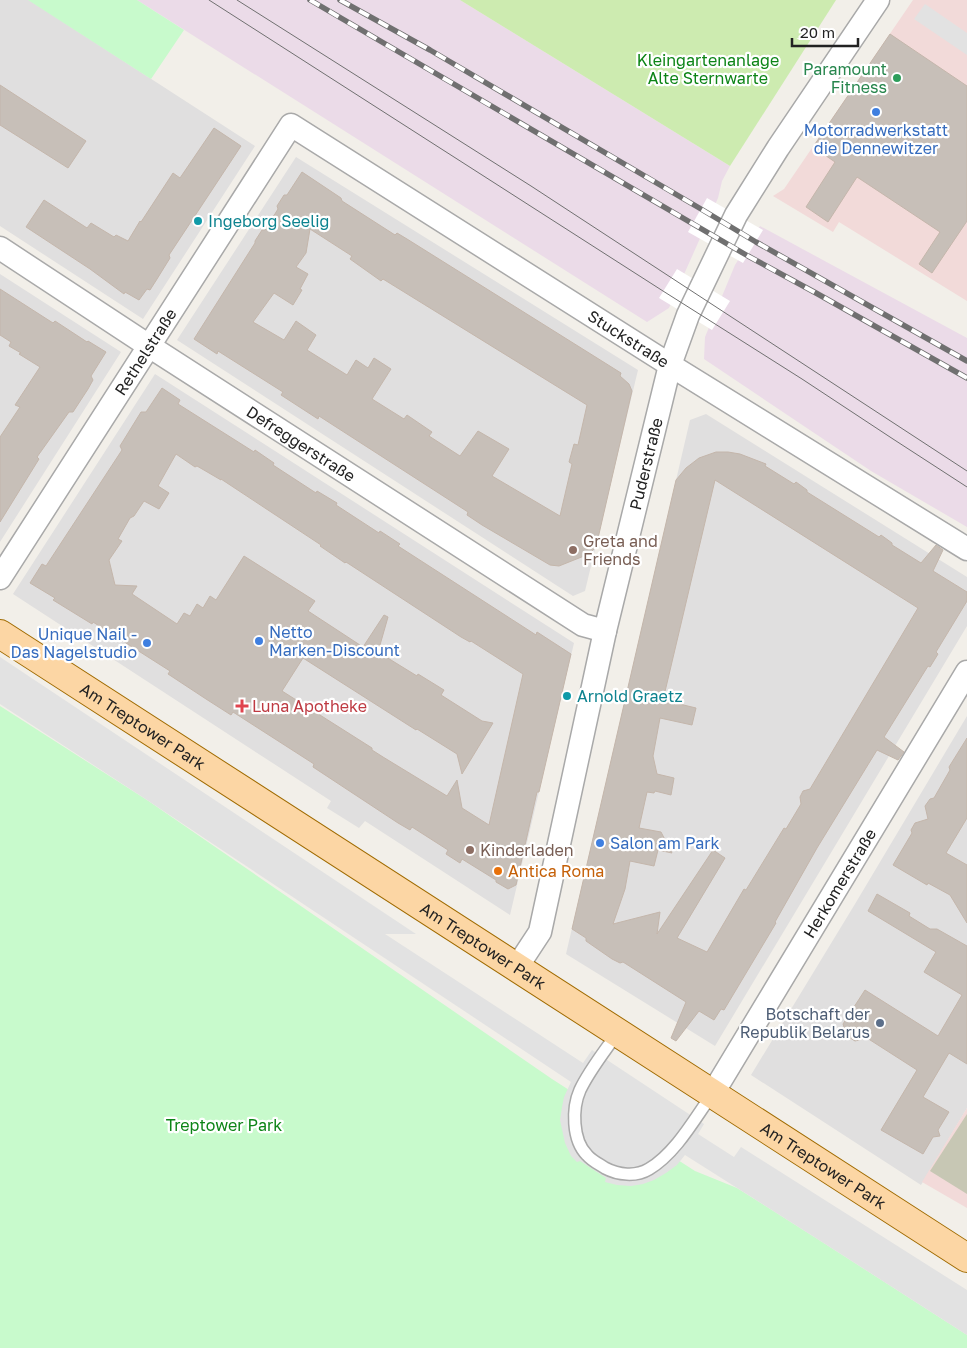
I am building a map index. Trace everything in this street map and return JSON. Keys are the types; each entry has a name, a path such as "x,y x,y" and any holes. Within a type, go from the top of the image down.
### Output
{"main road":[{"name":"Am Treptower Park","path":"0,634 967,1258"}],"street":[{"name":"Puderstraße","path":"518,967 540,932 605,631 670,364 688,315 736,215 773,156 878,0"},
{"name":"Stuckstraße","path":"291,125 967,549"},
{"name":"Rethelstraße","path":"0,578 291,125"},
{"name":"Defreggerstraße","path":"0,248 149,346 584,625 605,631"},
{"name":"Herkomerstraße","path":"712,1093 967,672"}],"lane":[{"path":"618,1032 588,1075 579,1091 576,1106 575,1128 579,1143 586,1155 597,1164 612,1172 630,1175 648,1170 667,1154 682,1137 712,1093"}],"shaded area":[{"path":"0,0 29,0 255,146 143,319 0,226"},
{"path":"137,0 460,0 730,166 722,181 718,198 669,308 647,322"},
{"path":"913,0 967,0 967,301 839,222 833,232 773,196 784,189"},
{"path":"925,4 967,33 967,55 914,19"},
{"path":"296,157 638,370 585,591 573,596 177,340"},
{"path":"760,226 967,338 967,527 871,471 704,359 705,337 735,265"},
{"path":"0,274 121,352 0,542"},
{"path":"155,374 574,643 510,915 365,821 359,828 327,808 331,801 13,594"},
{"path":"706,414 967,577 967,626 715,1046 566,954 690,420"},
{"path":"0,657 416,934 385,934 583,1063 592,1050 704,1124 698,1134 734,1157 741,1147 967,1290 967,1335 685,1155 677,1165 666,1173 643,1184 631,1186 605,1182 606,1178 580,1161 577,1162 571,1156 565,1143 560,1120 564,1097 571,1082 0,704"},
{"path":"967,716 967,1108 921,1185 751,1075"},
{"path":"967,1108 967,1208 922,1182"},
{"path":"967,1114 967,1194 930,1171"}],"green space":[{"path":"28,0 137,0 184,30 151,79"},
{"name":"Kleingartenanlage Alte Sternwarte","path":"460,0 836,0 730,166"},
{"name":"Treptower Park","path":"0,706 147,800 552,1079 695,1171 737,1188 967,1335 967,1348 0,1348"}],"pier":[{"path":"707,198 763,230 743,263 688,232"},
{"path":"677,269 730,301 712,330 659,298"}],"building":[{"path":"890,34 967,86 967,221 932,273 919,264 940,232 857,177 828,222 806,207 835,162 813,147"},
{"path":"0,85 86,141 68,168 0,125"},
{"path":"214,128 241,146 169,255 170,258 150,290 147,289 139,300 125,292 124,294 26,227 44,200 87,228 91,223 114,237 116,235 128,241 173,173 180,178"},
{"path":"302,172 341,198 342,201 395,235 397,233 407,239 621,373 620,376 629,384 632,391 596,547 589,554 559,566 550,565 482,525 467,515 468,512 319,416 318,419 281,395 283,392 218,351 217,354 194,339 262,230 265,230 284,195 287,195","holes":["310,229 352,256 350,259 381,281 383,279 587,405 578,445 574,444 569,462 572,464 560,516 492,476 509,449 478,431 460,456 429,436 432,432 407,415 404,419 372,399 391,369 374,358 368,368 356,360 347,375 307,350 316,335 296,321 284,340 253,322 274,293 293,305 302,290 300,289 308,274 296,267 306,253"]},
{"path":"0,289 53,323 55,321 106,352 91,376 93,380 88,389 73,412 69,412 37,457 39,459 0,522 0,437 20,407 15,405 40,367 9,346 11,342 0,335"},
{"path":"162,388 180,400 178,404 254,452 255,450 274,463 273,465 316,493 317,491 337,503 336,505 379,533 380,531 400,544 398,546 536,635 537,632 571,654 516,885 508,889 462,859 460,863 446,854 448,850 412,827 410,830 398,823 313,767 314,764 233,712 231,715 168,674 170,671 93,622 92,624 53,600 55,598 30,583 42,564 46,566 122,450 120,446 141,412 146,412","holes":["176,454 195,467 197,466 221,479 345,563 523,674 489,825 462,808 457,780 447,796 282,691 303,658 457,754 462,774 493,723 482,721 441,695 444,690 378,652 388,617 384,615 363,647 308,611 315,601 244,556 216,600 210,596 203,608 197,604 190,616 184,613 177,624 132,594 137,586 115,585 109,560 122,541 118,539 130,518 134,516 144,501 159,509 169,493 158,486"]},
{"path":"716,452 728,452 740,454 766,464 765,466 794,484 796,482 807,492 879,537 881,535 892,545 921,563 936,545 943,550 933,571 967,592 967,601 936,652 938,654 930,667 928,666 884,737 904,752 898,760 877,750 817,848 776,923 724,1010 721,1009 714,1020 699,1011 676,1041 671,1038 686,1002 623,962 620,963 612,959 572,929 676,480 686,468 699,458","holes":["715,480 918,608 810,789 803,791 800,797 801,804 786,829 784,828 746,890 744,889 707,952 677,938 725,858 713,850 657,934 660,912 613,924 625,889 630,861 654,866 658,850 672,853 661,832 639,828 647,792 654,793 655,791 671,795 674,778 657,774 653,756 660,718 692,725 696,708 663,700"]},
{"path":"967,738 967,818 946,853 967,865 967,923 950,895 928,883 927,885 893,865 912,833 911,830 915,823 928,819 925,806 930,799 934,798 950,770 949,767"},
{"path":"877,894 910,913 909,916 930,929 937,929 967,946 967,1064 949,1053 923,1097 949,1112 938,1130 940,1136 933,1137 923,1154 881,1130 917,1070 867,1038 855,1041 847,1036 843,1024 865,990 938,1036 962,995 924,972 936,952 868,911"}],"tram line":[{"path":"209,0 802,379 967,487"},
{"path":"237,0 531,186 967,471"}],"railway":[{"path":"310,0 748,256 967,378"},
{"path":"340,0 430,50 756,242 967,361"}],"place":[{"name":"Paramount Fitness","path":"897,78"},
{"name":"Motorradwerkstatt die Dennewitzer","path":"876,112"},
{"name":"Ingeborg Seelig","path":"198,221"},
{"name":"Greta and Friends","path":"573,550"},
{"name":"Netto Marken-Discount","path":"259,641"},
{"name":"Unique Nail - Das Nagelstudio","path":"147,643"},
{"name":"Arnold Graetz","path":"567,696"},
{"name":"Luna Apotheke","path":"242,706"},
{"name":"Salon am Park","path":"600,843"},
{"name":"Kinderladen","path":"470,850"},
{"name":"Antica Roma","path":"498,871"},
{"name":"Botschaft der Republik Belarus","path":"880,1023"}]}
